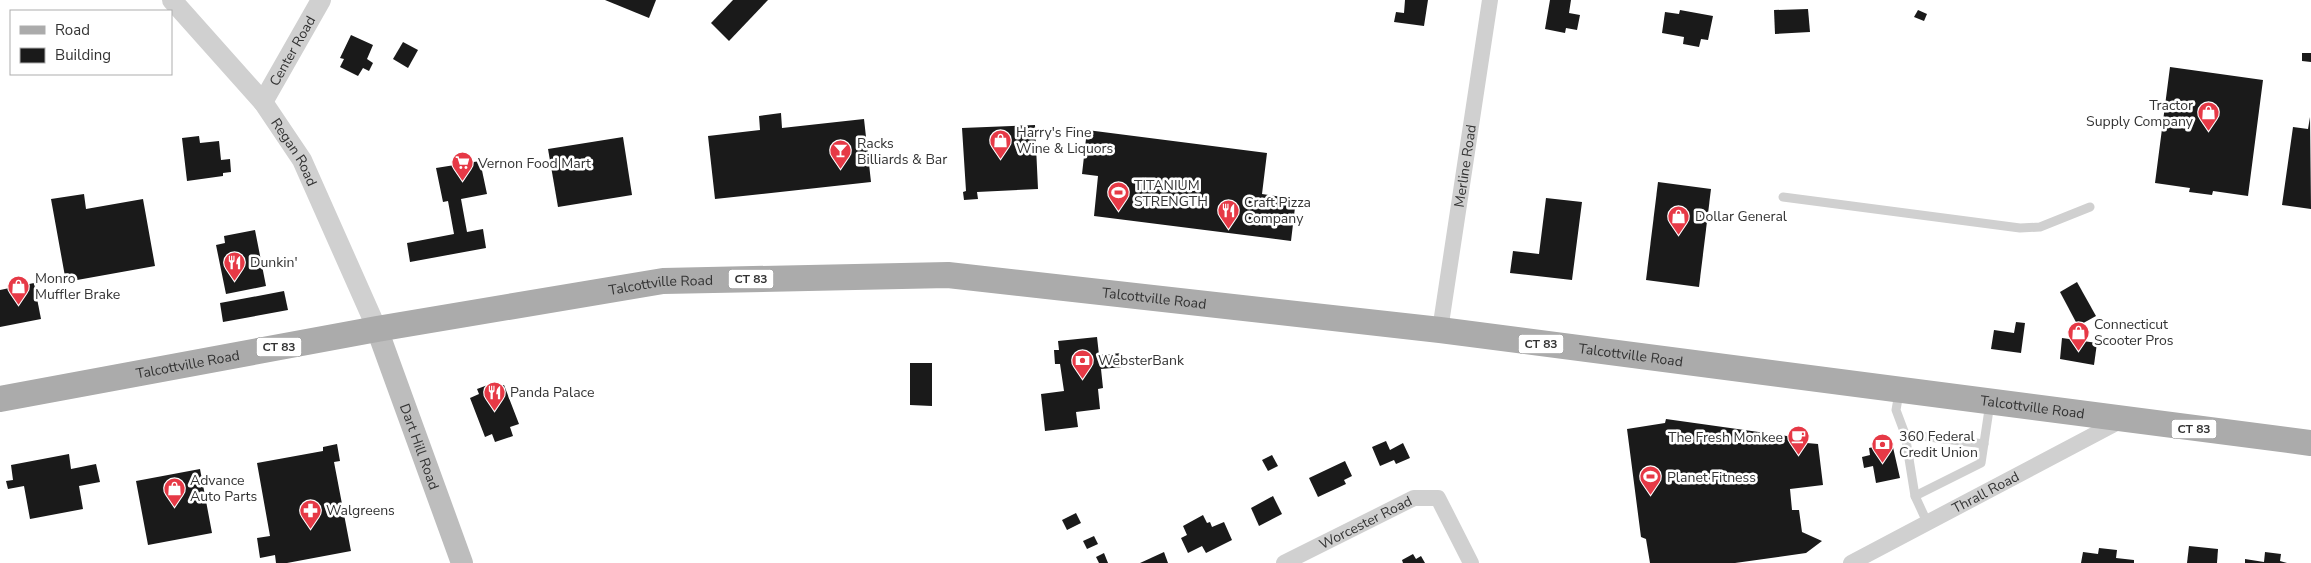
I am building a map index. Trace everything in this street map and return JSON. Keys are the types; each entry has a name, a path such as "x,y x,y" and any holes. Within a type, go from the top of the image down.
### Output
{"main road":[{"name":"Talcottville Road","path":"0,399 377,329 663,281 948,275 1440,330 1990,403 2311,443"},
{"name":"Dart Hill Road","path":"377,329 462,563"}],"street":[{"name":"Regan Road","path":"172,0 263,102 302,160 377,329"},
{"name":"Center Road","path":"263,102 321,0"},
{"name":"Merline Road","path":"1440,330 1490,0"},
{"name":"Thrall Road","path":"1851,563 2122,420"},
{"name":"Worcester Road","path":"1284,563 1414,498 1438,498 1471,563"}],"lane":[{"path":"1783,197 2020,228 2040,227 2090,208"},
{"path":"1899,391 1896,410 1905,434 1915,496 1927,522"},
{"path":"1915,496 1982,463 1990,403"},
{"path":"1905,434 1984,444"}],"building":[{"path":"605,0 656,0 649,18"},
{"path":"733,0 768,0 729,41 711,23"},
{"path":"1405,0 1428,0 1424,26 1394,22 1396,12 1404,13"},
{"path":"1550,0 1571,0 1569,13 1580,15 1577,30 1566,28 1565,33 1545,29"},
{"path":"1808,9 1810,32 1775,34 1774,10"},
{"path":"1680,10 1713,16 1708,40 1701,39 1699,47 1683,44 1684,37 1662,33 1665,12 1679,14"},
{"path":"1918,10 1927,14 1924,21 1914,17"},
{"path":"351,35 373,45 367,59 373,63 369,71 363,68 358,76 340,67 344,59 340,58"},
{"path":"403,42 418,50 408,68 393,59"},
{"path":"2302,53 2311,53 2311,62 2302,61"},
{"name":"Tractor Supply Company","path":"2170,67 2263,80 2248,196 2213,191 2212,195 2189,192 2190,188 2155,183"},
{"path":"781,113 782,128 864,119 871,182 715,199 708,136 760,130 759,116"},
{"path":"2310,117 2311,209 2282,205 2293,127 2308,129"},
{"name":"Harry's Fine Wine & Liquors","path":"1035,125 1038,189 977,192 978,199 964,200 963,192 966,191 962,128"},
{"path":"1087,130 1267,153 1262,194 1296,199 1291,241 1094,216 1098,176 1082,174"},
{"path":"199,136 200,143 219,141 221,160 230,159 231,172 223,173 223,176 187,181 182,138"},
{"path":"623,137 632,195 558,207 548,149"},
{"path":"480,161 487,194 461,199 467,232 483,229 486,248 410,262 407,243 454,234 448,201 443,202 436,168"},
{"name":"Dollar General","path":"1658,182 1711,189 1699,287 1646,280"},
{"path":"84,194 86,209 143,199 155,266 66,282 51,199"},
{"path":"1546,198 1582,202 1572,280 1510,273 1513,251 1539,254"},
{"path":"255,230 266,286 226,294 216,245 225,243 224,236"},
{"path":"2077,282 2096,316 2078,326 2060,292"},
{"name":"Monro Muffler Brake","path":"34,283 41,319 0,327 0,290"},
{"path":"284,291 288,310 223,322 220,303"},
{"path":"2016,322 2025,323 2021,353 1991,349 1994,330 2014,333"},
{"name":"WebsterBank","path":"1097,337 1099,355 1122,353 1123,367 1101,369 1103,388 1098,389 1100,409 1076,412 1078,427 1045,431 1041,394 1064,391 1060,364 1055,364 1054,350 1059,350 1058,341"},
{"path":"2062,338 2097,343 2094,365 2060,359"},
{"path":"910,363 932,363 932,406 910,405"},
{"name":"Panda Palace","path":"493,383 495,388 504,385 519,424 510,427 513,436 495,442 492,434 485,437 470,398 479,394 477,389"},
{"path":"1666,419 1808,439 1807,443 1818,444 1823,485 1790,489 1792,510 1799,510 1802,532 1822,541 1806,553 1735,563 1650,563 1646,539 1641,537 1627,429 1665,423"},
{"path":"1386,441 1390,450 1403,443 1410,458 1396,464 1394,460 1380,466 1372,447"},
{"path":"1892,443 1900,478 1876,483 1873,466 1864,468 1862,457 1870,455 1869,448"},
{"path":"337,444 340,461 334,462 351,551 287,563 276,563 275,555 260,558 257,538 270,536 257,463 323,451 323,447"},
{"path":"69,454 71,469 96,464 100,482 79,486 83,509 30,519 24,486 8,489 6,481 13,480 11,465"},
{"path":"1272,455 1278,466 1268,471 1262,460"},
{"path":"1345,461 1352,476 1344,480 1346,484 1318,497 1309,478"},
{"name":"Advance Auto Parts","path":"200,469 212,533 148,545 136,481"},
{"path":"1273,496 1282,514 1259,526 1251,508"},
{"path":"1076,513 1081,523 1067,530 1062,520"},
{"path":"1203,515 1207,523 1210,522 1212,527 1224,522 1232,540 1206,553 1202,546 1188,553 1181,538 1187,535 1183,526"},
{"path":"1094,536 1098,544 1087,549 1083,541"},
{"path":"2189,546 2218,549 2217,563 2187,563"},
{"path":"2099,548 2117,550 2116,558 2134,560 2134,563 2081,563 2083,552 2098,554"},
{"path":"1164,552 1168,563 1140,563"},
{"path":"2265,552 2281,554 2280,561 2287,563 2245,563 2245,559 2264,562"},
{"path":"1104,553 1108,563 1099,563 1096,557"},
{"path":"1413,554 1416,559 1421,556 1425,563 1403,563 1402,560"}],"place":[{"name":"Tractor Supply Company","path":"2209,132"},
{"name":"Harry's Fine Wine & Liquors","path":"1000,159"},
{"name":"Racks Billiards & Bar","path":"841,170"},
{"name":"Vernon Food Mart","path":"462,182"},
{"name":"TITANIUM STRENGTH","path":"1118,212"},
{"name":"Craft Pizza Company","path":"1228,229"},
{"name":"Dollar General","path":"1679,235"},
{"name":"Dunkin'","path":"234,281"},
{"name":"Monro Muffler Brake","path":"19,305"},
{"name":"Connecticut Scooter Pros","path":"2078,351"},
{"name":"WebsterBank","path":"1082,379"},
{"name":"Panda Palace","path":"494,411"},
{"name":"The Fresh Monkee","path":"1799,456"},
{"name":"360 Federal Credit Union","path":"1883,463"},
{"name":"Planet Fitness","path":"1651,496"},
{"name":"Advance Auto Parts","path":"174,507"},
{"name":"Walgreens","path":"310,529"}]}
